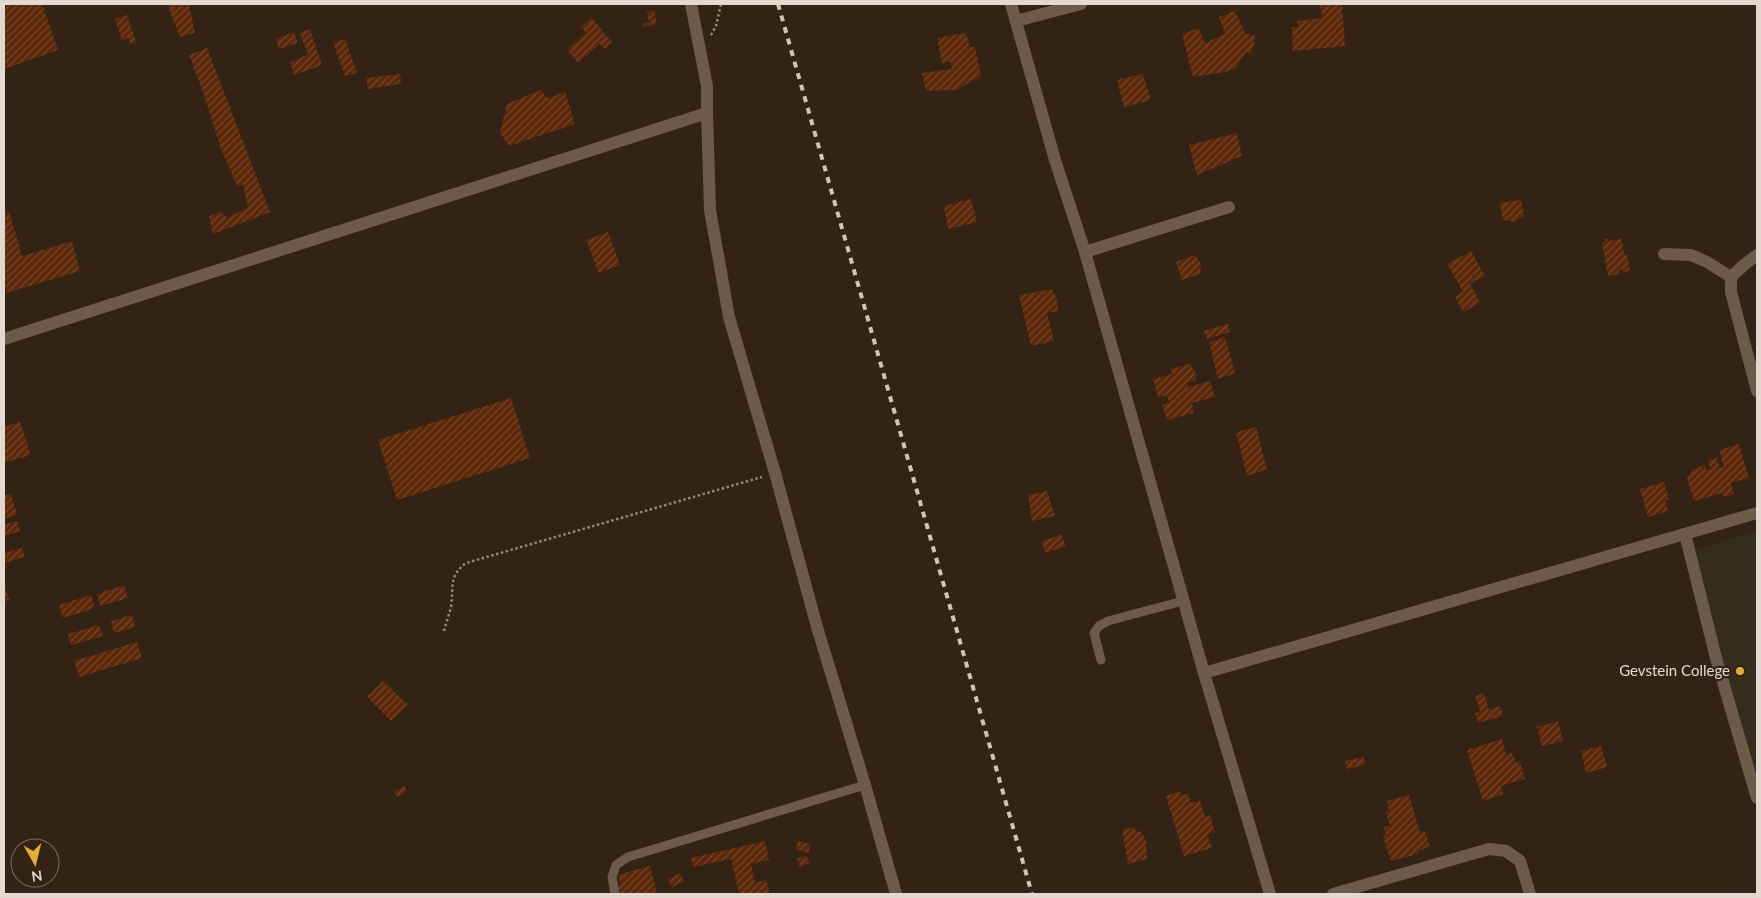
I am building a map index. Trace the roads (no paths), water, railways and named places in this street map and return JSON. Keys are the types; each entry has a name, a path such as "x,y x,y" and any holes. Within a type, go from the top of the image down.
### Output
{"street":[{"path":"691,4 708,86 710,210 729,317 775,473 817,628 896,894"},
{"path":"1011,4 1055,160 1085,252 1204,673 1270,894"},
{"path":"1016,21 1081,4"},
{"path":"4,339 707,113"},
{"path":"1085,252 1229,207"},
{"path":"1664,254 1691,255 1708,262 1731,277"},
{"path":"1757,255 1731,277 1731,292 1757,391"},
{"path":"1204,673 1757,513"},
{"path":"1685,534 1716,658 1757,798"},
{"path":"1333,894 1489,849 1506,851 1520,861 1530,894"}],"lane":[{"path":"1101,660 1094,633 1099,626 1108,621 1184,601"},
{"path":"615,894 612,877 616,865 628,858 865,785"}],"railway":[{"path":"778,4 1032,894"}],"place":[{"name":"Gevstein College","path":"1740,671"}]}
